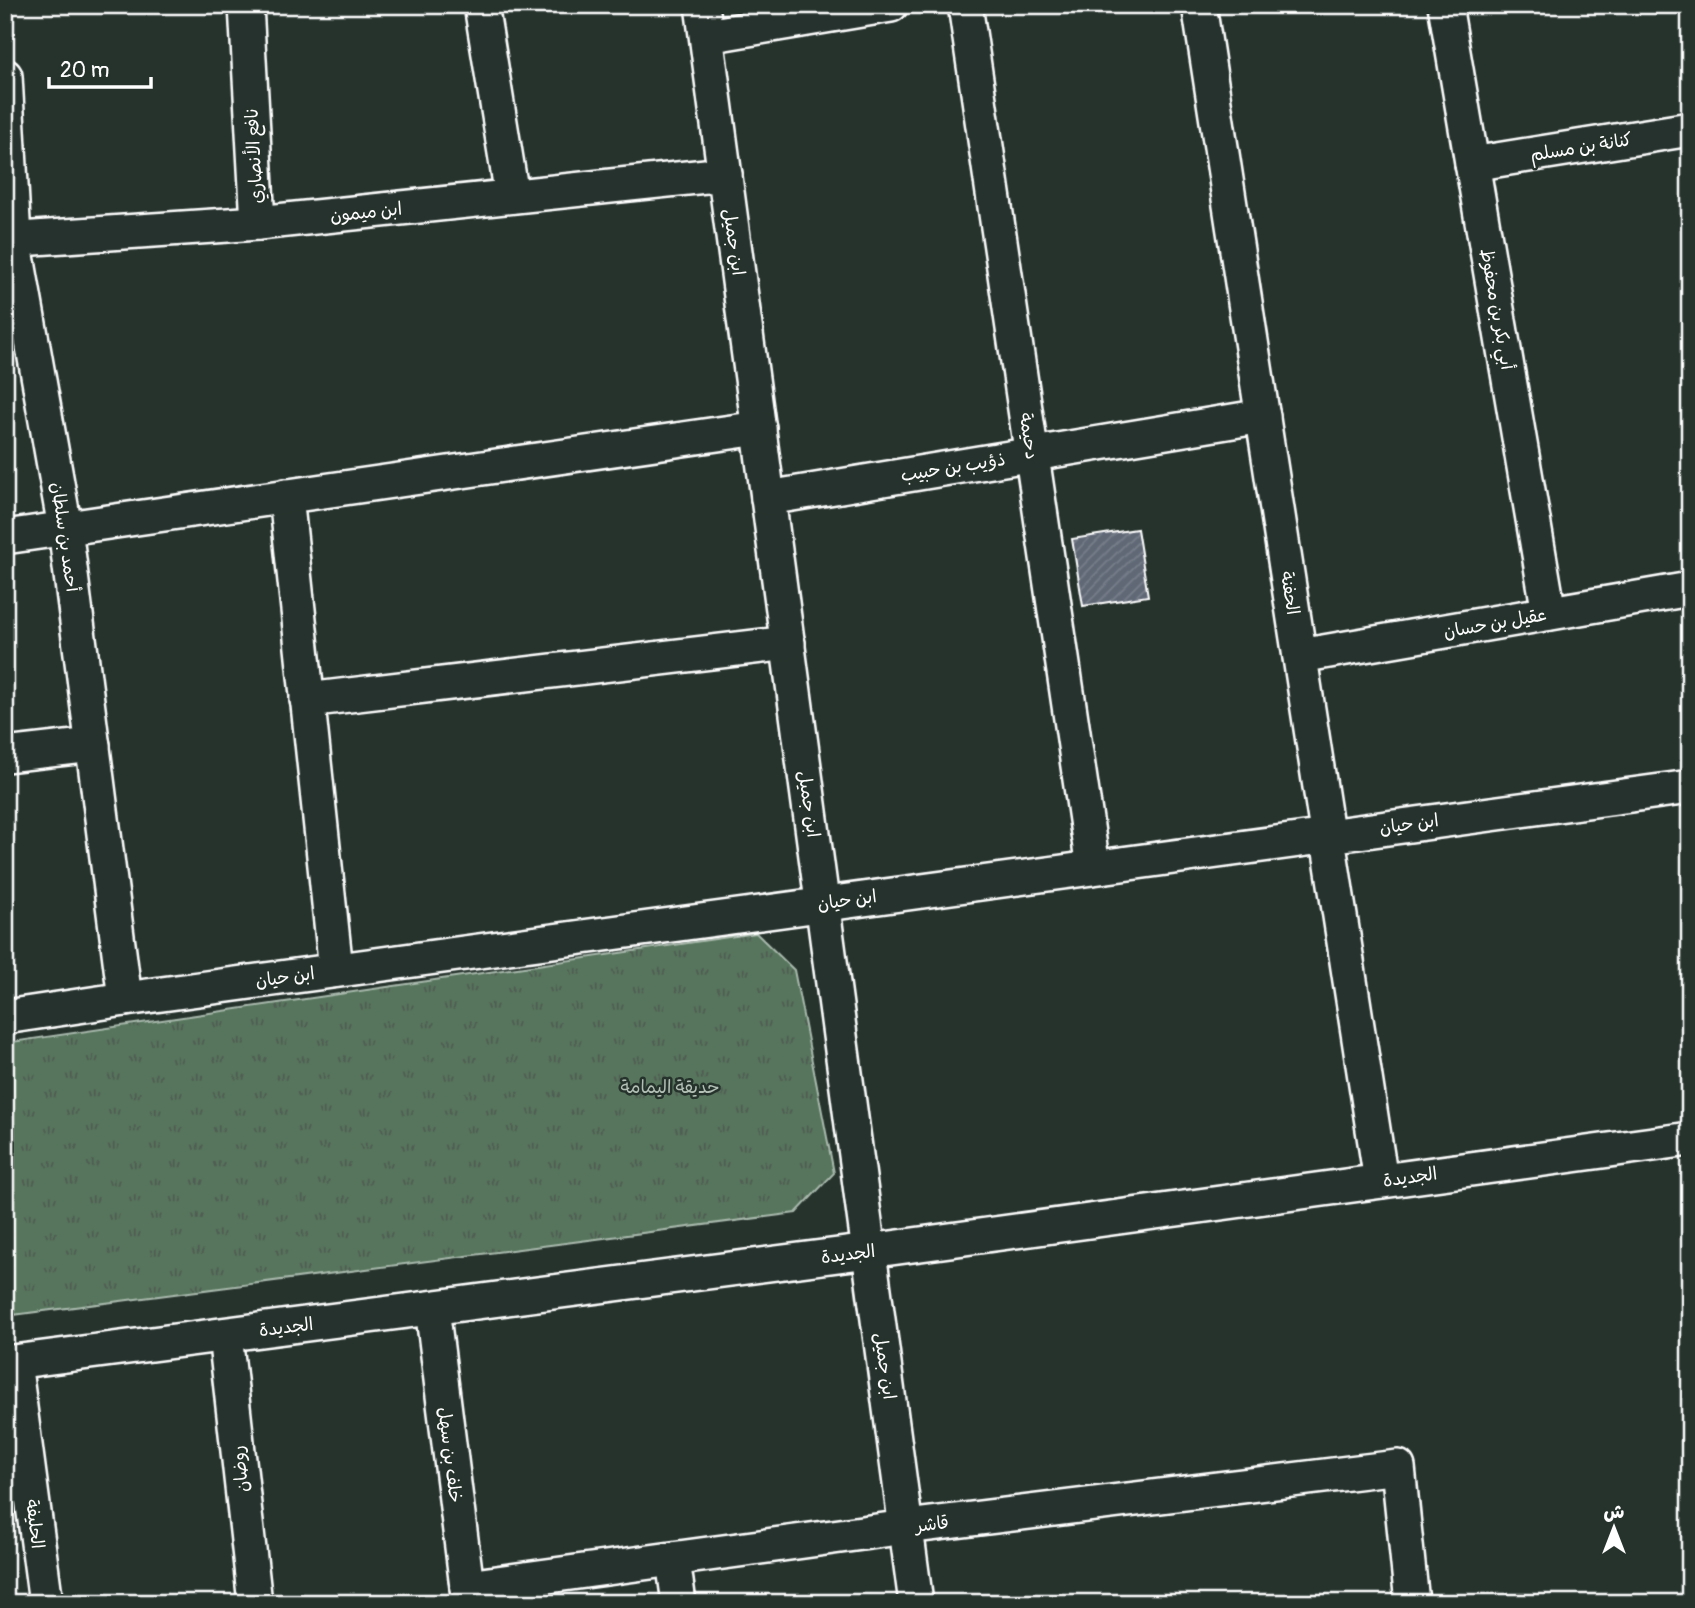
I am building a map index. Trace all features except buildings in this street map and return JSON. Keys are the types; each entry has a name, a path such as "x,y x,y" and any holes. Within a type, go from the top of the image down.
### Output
{"street":[{"name":"نافع الأنصاري","path":"246,5 258,223"},
{"path":"481,5 512,196"},
{"path":"704,21 891,5"},
{"name":"دحيمة","path":"965,5 1093,867"},
{"name":"الحفنة","path":"1199,5 1381,1181"},
{"name":"أبي بكر بن محفوظ","path":"1445,5 1549,613"},
{"name":"ابن جميل","path":"704,21 916,1603"},
{"name":"أحمد بن سلطان","path":"5,76 10,240 65,528 125,999"},
{"name":"كنانة بن مسلم","path":"1472,164 1690,129"},
{"name":"ابن ميمون","path":"10,240 258,223 725,174"},
{"name":"ذؤيب بن حبيب","path":"768,498 1263,416"},
{"path":"5,537 759,428"},
{"path":"286,496 336,970"},
{"name":"عقيل بن حسان","path":"1300,656 1690,589"},
{"path":"307,700 788,643"},
{"path":"5,755 93,745"},
{"name":"ابن حيان","path":"5,1017 823,903 1690,787"},
{"name":"الجديدة","path":"10,1363 869,1251 1690,1139"},
{"name":"خلف بن سهل","path":"432,1308 468,1595"},
{"name":"روضان","path":"225,1335 255,1603"},
{"name":"الحليفة","path":"10,1363 46,1603"},
{"name":"قاشر","path":"468,1595 673,1560 906,1527 1398,1467 1412,1603"},
{"path":"673,1560 679,1603"}],"green space":[{"name":"حديقة اليمامة","path":"756,933 794,970 834,1173 796,1213 5,1316 5,1043"}]}
